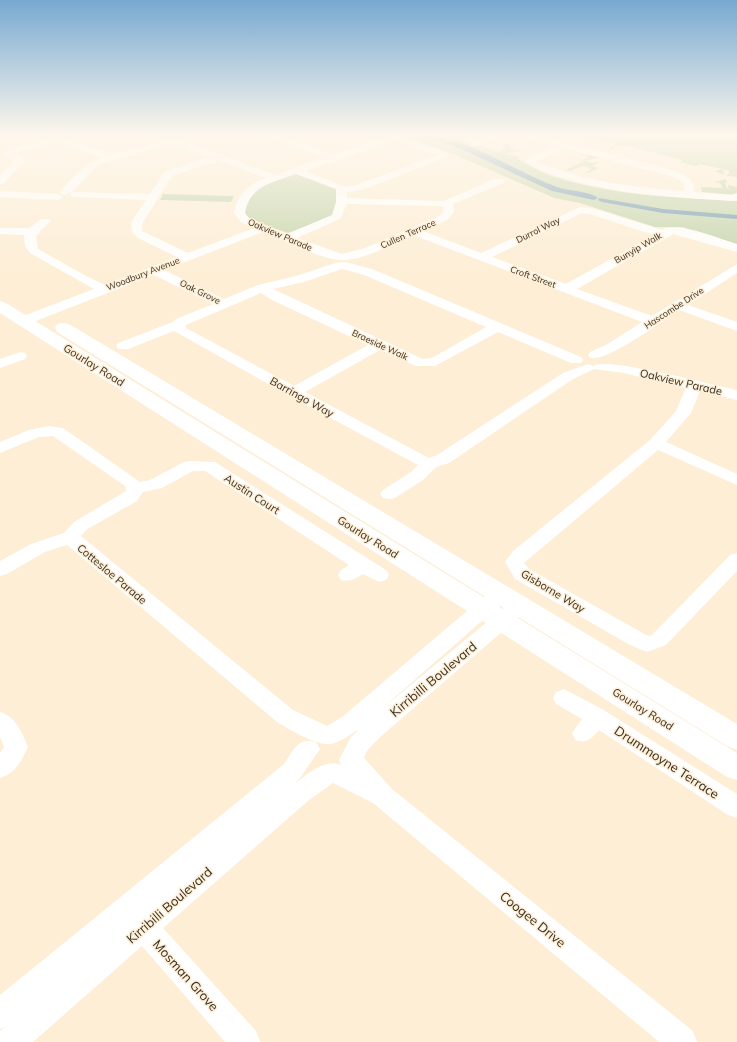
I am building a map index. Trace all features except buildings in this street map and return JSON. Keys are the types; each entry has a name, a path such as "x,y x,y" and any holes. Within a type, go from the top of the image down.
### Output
{"main road":[{"name":"Gourlay Road","path":"0,290 32,317 502,612 737,768"},
{"name":"Gourlay Road","path":"0,306 32,317 500,594"},
{"name":"Gourlay Road","path":"502,612 737,738"}],"street":[{"path":"76,184 32,234 32,249 36,254 102,290"},
{"path":"161,184 151,197 137,222 137,232 142,236 187,257"},
{"name":"Oakview Parade","path":"263,184 249,190 240,210 240,215 245,220 551,348 624,369 695,384 737,395"},
{"path":"286,238 336,217 339,213 342,195 337,186 331,184"},
{"path":"342,195 368,184"},
{"path":"445,204 493,184"},
{"path":"590,184 622,190 732,198 737,196"},
{"path":"689,184 689,194"},
{"path":"0,194 44,195 63,200 90,196 151,197"},
{"name":"Cullen Terrace","path":"342,195 445,204 449,207 448,215 343,262"},
{"name":"Durrol Way","path":"482,257 580,210 592,211 663,234"},
{"name":"Woodbury Avenue","path":"32,317 263,228"},
{"name":"Bunyip Walk","path":"567,289 671,230 680,231 737,248"},
{"path":"3,231 32,234"},
{"name":"Croft Street","path":"412,231 654,322"},
{"path":"124,346 158,331 178,325 181,322 262,288 309,276 343,262"},
{"name":"Hascombe Drive","path":"593,360 737,268"},
{"name":"Oak Grove","path":"154,270 223,304"},
{"name":"Braeside Walk","path":"262,288 379,345 414,361 428,364 439,360 498,326"},
{"path":"679,306 737,327"},
{"name":"Barringo Way","path":"178,325 180,330 293,392 421,461 430,463"},
{"path":"293,392 379,345"},
{"path":"0,364 20,356"},
{"path":"389,494 417,476 430,463 443,459 593,360"},
{"name":"Gisborne Way","path":"695,384 683,413 656,443 520,555 514,562 522,574 641,643 647,644 659,640 737,559"},
{"path":"0,448 35,432 46,429 57,430 129,481 135,489"},
{"path":"656,443 737,480"},
{"name":"Austin Court","path":"135,489 156,484 190,466 209,466 355,570 378,575"},
{"name":"Cottesloe Parade","path":"135,489 131,497 75,529 72,537 75,544 285,716 300,738 318,741"},
{"path":"0,569 38,548 72,537"},
{"name":"Kirribilli Boulevard","path":"500,594 502,612"},
{"name":"Kirribilli Boulevard","path":"10,1042 135,918 292,771 318,741 350,723 502,612"},
{"name":"Kirribilli Boulevard","path":"0,1014 135,918 300,793 342,765 371,731 502,612"},
{"name":"Drummoyne Terrace","path":"564,698 590,725 737,807"},
{"path":"0,722 12,735 16,747 11,758 0,768"},
{"path":"342,737 348,741 351,745 342,765 317,770 312,766 309,760 318,741 342,737"},
{"name":"Coogee Drive","path":"342,765 682,1042"},
{"name":"Mosman Grove","path":"135,918 245,1042"}],"green space":[{"path":"269,184 325,184 333,186 339,191 333,216 288,233 249,220 242,213 251,190"},
{"path":"521,184 578,184 621,192 737,201 737,244 682,227 655,227 580,203 554,198"},
{"path":"720,184 725,184 727,188 725,188 729,189 728,185 737,187 737,195 702,192 701,187 723,188"},
{"path":"163,194 234,196 231,202 160,200"}],"waterway":[{"path":"543,184 555,189 594,198"},
{"path":"602,200 663,211 737,217"}]}
